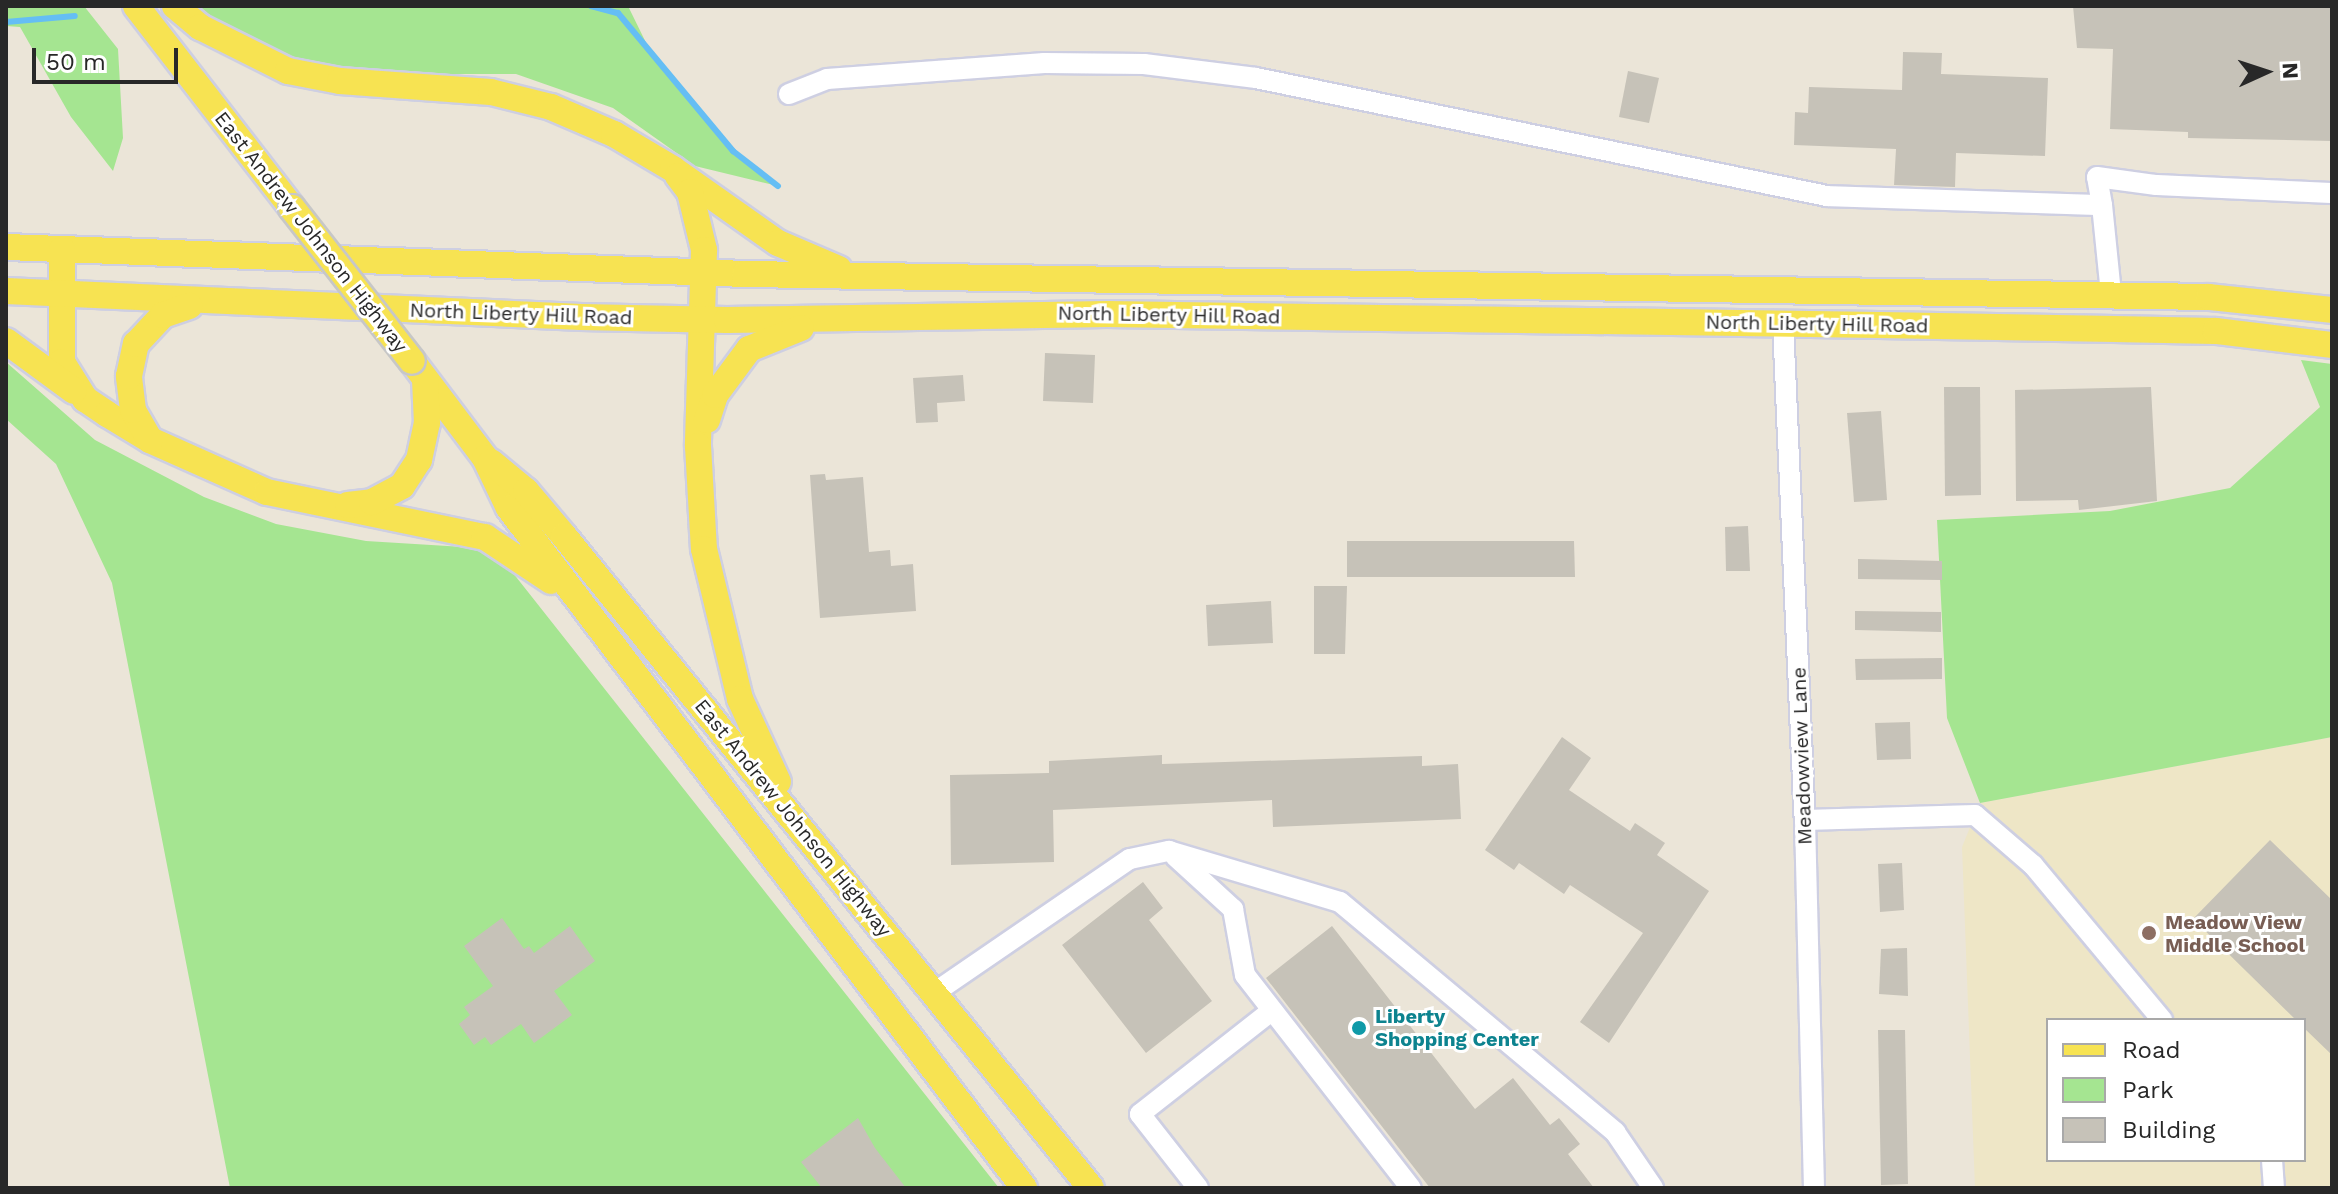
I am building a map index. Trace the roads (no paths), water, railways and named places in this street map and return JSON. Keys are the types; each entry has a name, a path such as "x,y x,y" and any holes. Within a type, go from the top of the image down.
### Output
{"main road":[{"name":"East Andrew Johnson Highway","path":"136,6 419,370 485,458 509,508 1024,1188"},
{"path":"175,6 200,27 288,71 355,82 491,92 551,107 614,134 673,169 778,243 858,275"},
{"path":"673,169 690,192 700,223 704,273 698,446 704,549 740,699 806,835"},
{"name":"North Liberty Hill Road","path":"6,247 704,273 2111,294 2247,298 2332,310"},
{"path":"62,250 62,362 85,399"},
{"path":"1782,289 1783,323"},
{"name":"North Liberty Hill Road","path":"6,291 200,303 703,319 1107,314 1783,323 2216,331 2332,345"},
{"path":"150,440 133,410 129,376 136,344 163,315 200,303"},
{"path":"698,446 715,395 749,349 789,331 844,318"},
{"path":"6,341 85,399 150,440 267,492 333,508 421,520 485,537 534,565 595,622"},
{"path":"333,508 372,502 402,486 419,460 427,423 419,370"},
{"name":"East Andrew Johnson Highway","path":"485,458 526,491 1091,1188"},
{"path":"900,1021 934,993"}],"street":[{"path":"789,94 827,79 1044,63 1144,64 1256,78 1827,196 2102,205"},
{"path":"2111,294 2097,177 2156,185 2332,193"},
{"name":"Meadowview Lane","path":"1783,323 1805,820 1814,1188"},
{"path":"1805,820 1975,815 2033,865 2160,1018"},
{"path":"934,993 1130,859 1169,851 1340,902 1615,1132 1653,1188"},
{"path":"1169,851 1233,909 1245,975 1270,1012 1411,1188"},
{"path":"1198,1188 1140,1114 1270,1012"},
{"path":"2272,1162 2274,1188"}],"waterway":[{"path":"591,6 618,13 733,151 778,186"},
{"path":"6,22 75,16"}],"place":[{"name":"Meadow View Middle School","path":"2149,933"},
{"name":"Liberty Shopping Center","path":"1359,1028"}]}
